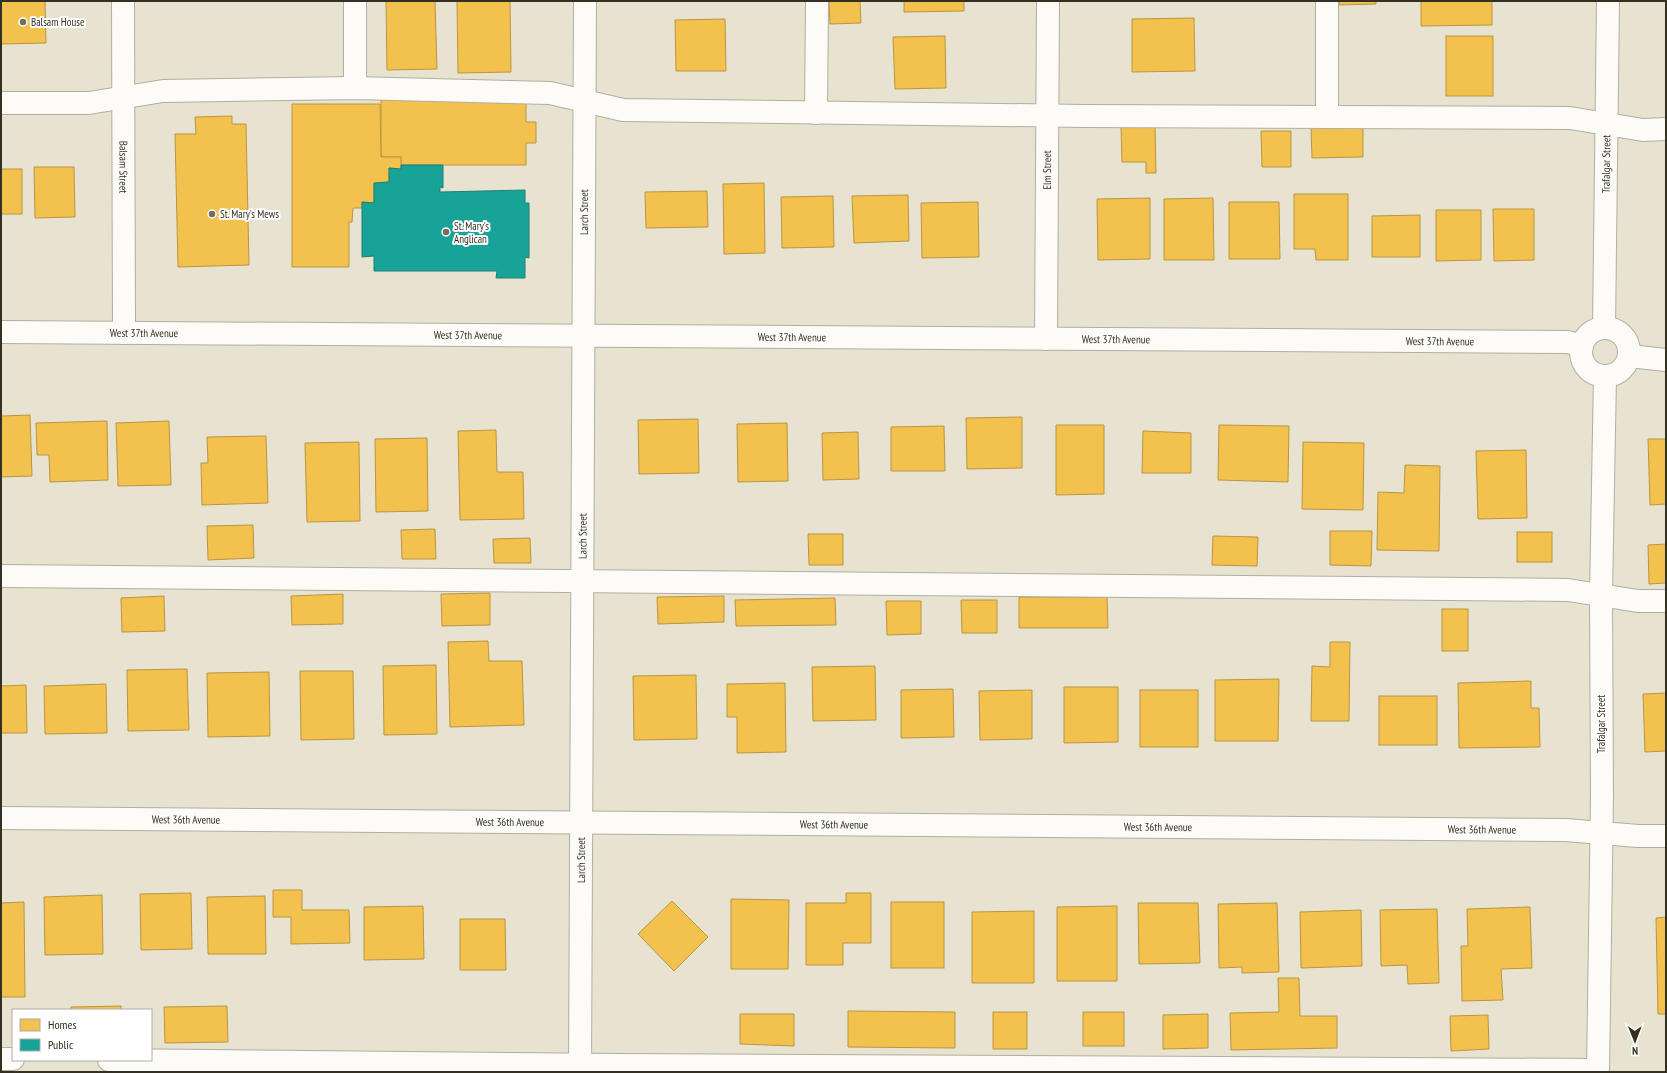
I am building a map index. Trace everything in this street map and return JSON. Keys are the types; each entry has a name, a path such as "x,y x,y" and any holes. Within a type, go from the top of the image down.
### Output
{"street":[{"name":"Balsam Street","path":"123,1 124,333"},
{"path":"355,1 355,88"},
{"name":"Larch Street","path":"580,1068 585,1"},
{"path":"816,113 817,1"},
{"name":"Elm Street","path":"1046,339 1048,1"},
{"path":"1327,1 1327,117"},
{"name":"Trafalgar Street","path":"1604,328 1608,1"},
{"path":"1,103 89,103 163,91 355,88 550,93 623,110 1047,116 1570,118 1643,130 1666,129"},
{"path":"1604,328 1614,330 1623,336 1628,345 1629,356 1626,364 1620,370 1605,376 1594,373 1586,366 1582,357 1582,346 1585,339 1596,330 1604,328"},
{"name":"West 37th Avenue","path":"1,332 1568,342 1582,346"},
{"path":"1629,356 1642,359 1666,360"},
{"name":"Trafalgar Street","path":"1598,1071 1602,833 1601,595 1605,376"},
{"path":"1,576 1568,590 1638,602 1666,601"},
{"name":"West 36th Avenue","path":"1,818 1566,830 1638,836 1666,836"},
{"path":"1,1059 12,1059"},
{"path":"152,1061 580,1068 1598,1071"}],"building: Homes":[{"name":"Balsam House","path":"1,1 45,1 46,43 1,44"},
{"path":"386,1 435,1 437,69 387,70"},
{"path":"457,1 510,1 511,72 458,73"},
{"path":"829,1 860,1 861,23 830,24"},
{"path":"904,1 964,1 964,11 904,12"},
{"path":"1339,1 1376,1 1376,4 1339,5"},
{"path":"1421,1 1492,1 1492,25 1421,26"},
{"path":"1194,18 1195,71 1132,72 1132,19"},
{"path":"725,19 726,71 676,71 675,20"},
{"path":"945,36 946,88 895,89 893,37"},
{"path":"1446,36 1493,36 1493,96 1446,96"},
{"path":"381,99 526,99 526,122 536,122 536,143 526,143 526,165 401,165 401,157 381,157"},
{"path":"292,104 380,104 381,157 401,157 401,169 389,168 389,182 374,183 374,203 362,202 362,208 353,208 352,222 349,222 349,267 292,267"},
{"name":"St. Mary's Mews","path":"232,116 232,124 246,124 249,265 178,267 175,134 196,134 195,117"},
{"path":"1155,126 1156,173 1146,173 1146,162 1122,162 1121,127"},
{"path":"1311,127 1363,127 1363,157 1312,158"},
{"path":"1261,131 1291,131 1291,167 1262,167"},
{"path":"34,167 74,167 75,217 35,218"},
{"path":"1,169 22,169 22,214 1,214"},
{"path":"764,183 765,253 724,254 723,184"},
{"path":"707,191 708,227 646,228 645,192"},
{"path":"1294,194 1348,194 1348,260 1316,260 1315,249 1294,249"},
{"path":"908,195 909,241 854,243 852,196"},
{"path":"833,196 834,247 782,248 781,197"},
{"path":"1150,198 1150,259 1098,260 1097,199"},
{"path":"1213,198 1214,260 1164,260 1164,199"},
{"path":"978,202 979,257 922,258 921,203"},
{"path":"1229,202 1279,202 1280,259 1229,259"},
{"path":"1493,209 1534,209 1534,260 1494,261"},
{"path":"1436,210 1481,210 1481,260 1436,261"},
{"path":"1420,215 1420,257 1372,257 1372,216"},
{"path":"30,415 32,476 1,477 1,416"},
{"path":"1022,417 1022,468 967,469 966,418"},
{"path":"698,419 699,473 639,474 638,420"},
{"path":"107,421 108,480 50,482 49,455 37,455 36,423"},
{"path":"169,421 171,485 118,486 116,423"},
{"path":"787,423 788,481 738,482 737,424"},
{"path":"1056,425 1104,425 1104,494 1056,495"},
{"path":"1219,425 1289,426 1288,482 1218,480"},
{"path":"944,426 945,471 891,471 891,427"},
{"path":"496,430 497,472 523,472 524,519 460,520 458,431"},
{"path":"1143,431 1191,433 1191,473 1142,473"},
{"path":"858,432 859,479 823,480 822,433"},
{"path":"266,436 268,503 202,505 201,463 208,463 207,437"},
{"path":"427,438 428,511 376,512 375,439"},
{"path":"1648,439 1666,439 1666,504 1650,505"},
{"path":"359,442 360,521 307,522 305,443"},
{"path":"1303,442 1364,443 1363,510 1302,509"},
{"path":"1526,450 1527,518 1478,519 1476,451"},
{"path":"1405,465 1440,466 1439,551 1377,550 1378,492 1404,493"},
{"path":"253,525 254,558 208,560 207,526"},
{"path":"435,529 436,559 402,559 401,530"},
{"path":"1330,531 1372,531 1371,566 1330,565"},
{"path":"1517,532 1552,532 1552,562 1517,562"},
{"path":"808,534 843,534 843,565 809,565"},
{"path":"1213,536 1258,537 1257,566 1212,565"},
{"path":"530,538 531,563 494,563 493,539"},
{"path":"1666,544 1666,583 1649,584 1648,545"},
{"path":"490,593 490,625 442,626 441,594"},
{"path":"343,594 343,624 292,625 291,596"},
{"path":"164,596 165,631 122,632 121,598"},
{"path":"724,596 724,622 658,624 657,597"},
{"path":"1019,597 1107,597 1108,628 1019,628"},
{"path":"835,598 836,625 736,626 735,600"},
{"path":"961,600 997,600 997,633 962,633"},
{"path":"886,601 921,601 921,634 887,635"},
{"path":"1442,609 1468,609 1468,651 1442,651"},
{"path":"488,641 489,661 522,661 524,725 450,727 448,642"},
{"path":"1330,642 1350,642 1349,721 1311,721 1312,666 1330,667"},
{"path":"436,665 437,734 384,735 383,666"},
{"path":"875,666 876,720 813,721 812,667"},
{"path":"187,669 189,730 128,731 127,670"},
{"path":"300,671 353,671 354,739 301,740"},
{"path":"269,672 270,736 208,737 207,673"},
{"path":"696,675 697,739 634,740 633,676"},
{"path":"1279,679 1278,741 1215,741 1215,680"},
{"path":"1531,681 1531,708 1539,708 1540,747 1459,748 1458,683"},
{"path":"785,683 786,752 737,753 737,717 727,717 727,684"},
{"path":"106,684 107,733 45,734 44,686"},
{"path":"26,685 27,733 1,733 1,686"},
{"path":"1064,687 1118,687 1118,742 1064,743"},
{"path":"953,689 954,737 901,738 901,690"},
{"path":"1032,690 1032,739 980,740 979,691"},
{"path":"1140,690 1198,690 1198,747 1140,747"},
{"path":"1666,693 1666,751 1645,752 1643,694"},
{"path":"1379,696 1437,696 1437,745 1379,745"},
{"path":"273,890 302,890 302,910 349,910 350,943 291,944 291,917 273,917"},
{"path":"191,893 192,949 141,950 140,894"},
{"path":"846,893 871,893 871,943 843,943 843,965 806,965 806,903 846,903"},
{"path":"102,895 103,954 45,955 44,897"},
{"path":"265,896 266,954 208,954 207,897"},
{"path":"731,899 789,900 788,969 731,969"},
{"path":"672,901 708,937 674,971 638,934"},
{"path":"24,902 25,997 1,997 1,903"},
{"path":"891,902 944,902 944,968 891,968"},
{"path":"1138,903 1198,903 1200,963 1139,964"},
{"path":"1277,903 1279,972 1242,973 1242,967 1219,968 1218,904"},
{"path":"423,906 424,959 364,960 364,907"},
{"path":"1117,906 1117,981 1057,981 1057,907"},
{"path":"1530,907 1532,968 1501,969 1503,1000 1462,1001 1461,946 1468,946 1467,909"},
{"path":"1437,909 1439,983 1408,984 1407,965 1381,966 1380,910"},
{"path":"1361,910 1362,966 1301,968 1300,912"},
{"path":"1034,911 1034,983 972,983 972,912"},
{"path":"1666,917 1666,1014 1658,1014 1656,918"},
{"path":"460,919 505,919 506,970 460,970"},
{"path":"1278,978 1299,978 1300,1016 1337,1016 1337,1048 1231,1050 1230,1013 1279,1012"},
{"path":"121,1006 121,1009 71,1009 71,1007"},
{"path":"227,1006 228,1042 165,1043 164,1007"},
{"path":"848,1011 955,1012 955,1048 848,1047"},
{"path":"993,1012 1027,1012 1027,1049 993,1049"},
{"path":"1083,1012 1124,1012 1124,1046 1083,1046"},
{"path":"740,1014 794,1014 794,1046 740,1044"},
{"path":"1208,1014 1208,1048 1163,1049 1163,1015"},
{"path":"1488,1015 1489,1049 1451,1051 1450,1016"}],"building: Public":[{"name":"St. Mary's Anglican","path":"401,165 443,165 443,188 440,187 440,192 525,190 525,203 529,203 529,258 525,257 525,278 496,278 497,271 374,271 374,256 362,257 362,202 374,203 374,183 389,182 389,168 401,169"}],"place":[{"name":"Balsam House","path":"23,22"},
{"name":"St. Mary's Mews","path":"212,214"},
{"name":"St. Mary's Anglican","path":"446,232"}]}
